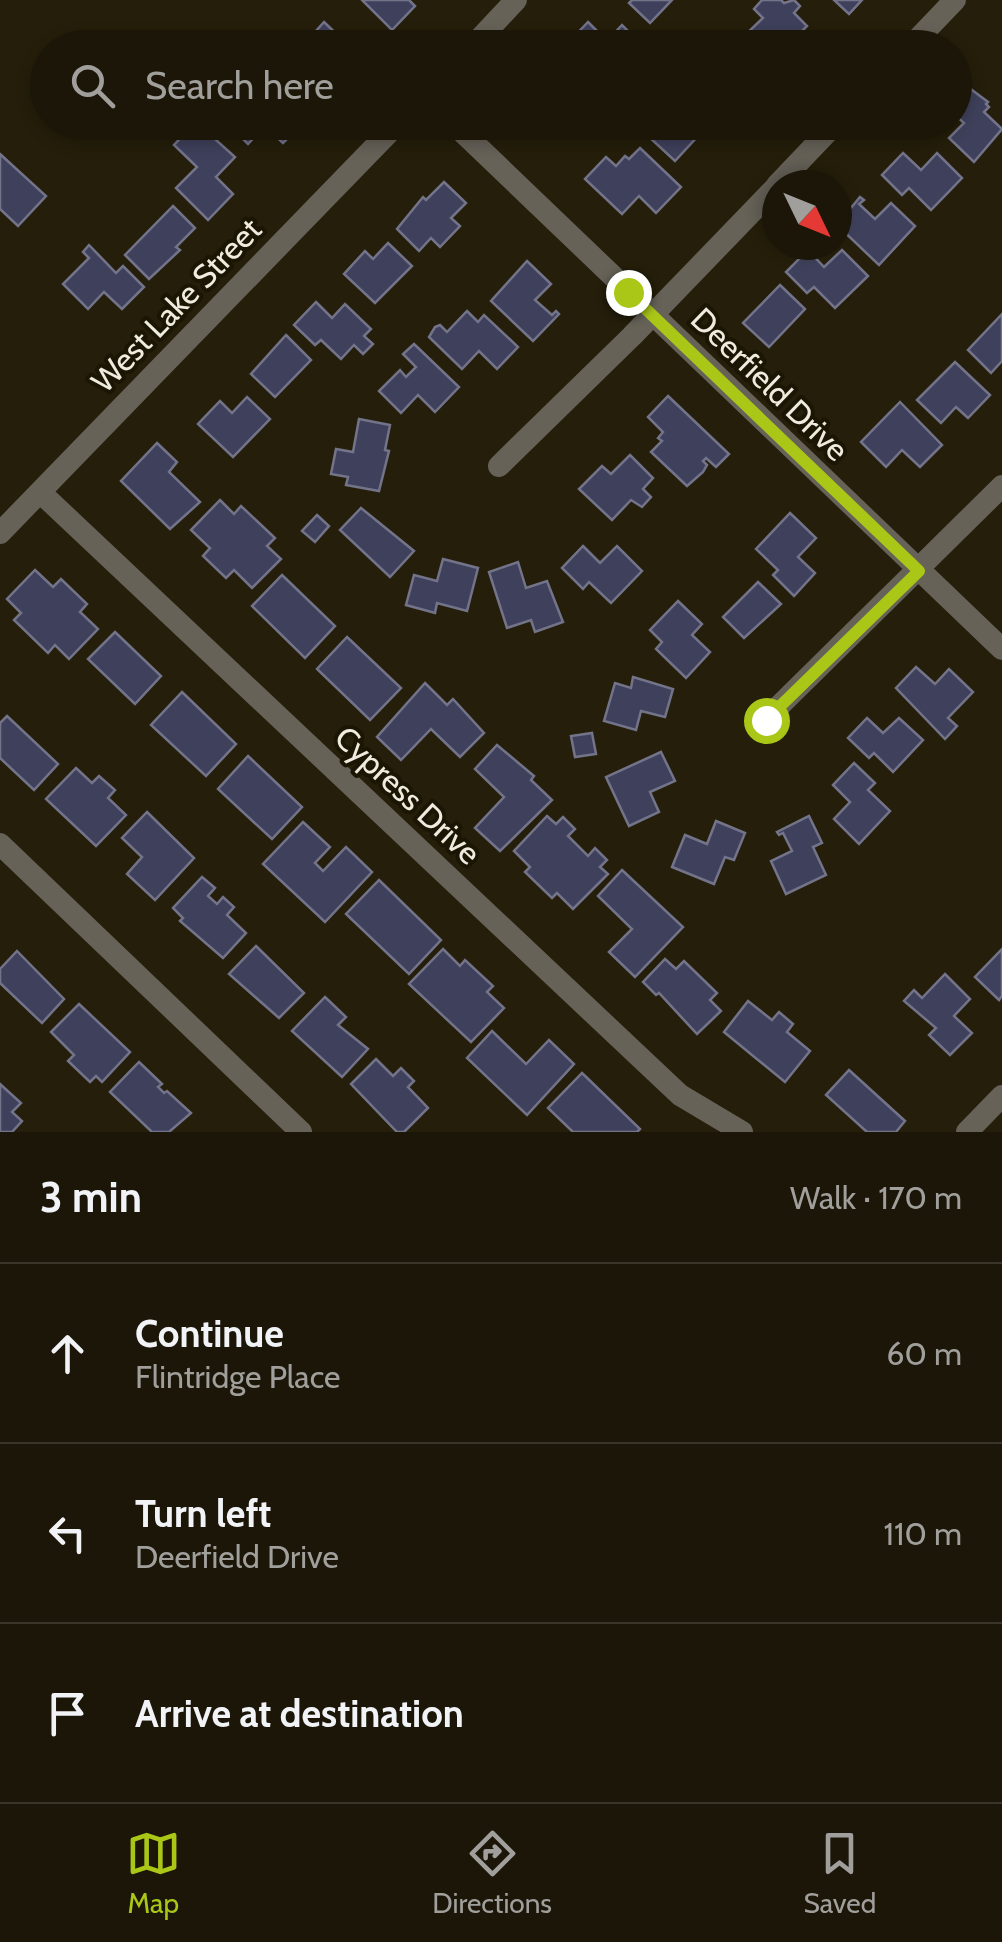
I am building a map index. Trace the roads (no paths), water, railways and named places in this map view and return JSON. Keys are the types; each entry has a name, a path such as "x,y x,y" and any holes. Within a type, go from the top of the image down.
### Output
{"street":[{"path":"488,30 516,0"},
{"path":"926,30 954,0"},
{"name":"West Lake Street","path":"0,533 382,140"},
{"name":"Deerfield Drive","path":"471,140 1002,649"},
{"path":"791,170 820,140"},
{"path":"499,466 652,316 762,201"},
{"path":"766,720 1002,486"},
{"name":"Cypress Drive","path":"40,492 680,1096 742,1132"},
{"path":"0,844 301,1132"},
{"path":"967,1132 1002,1096"}]}
